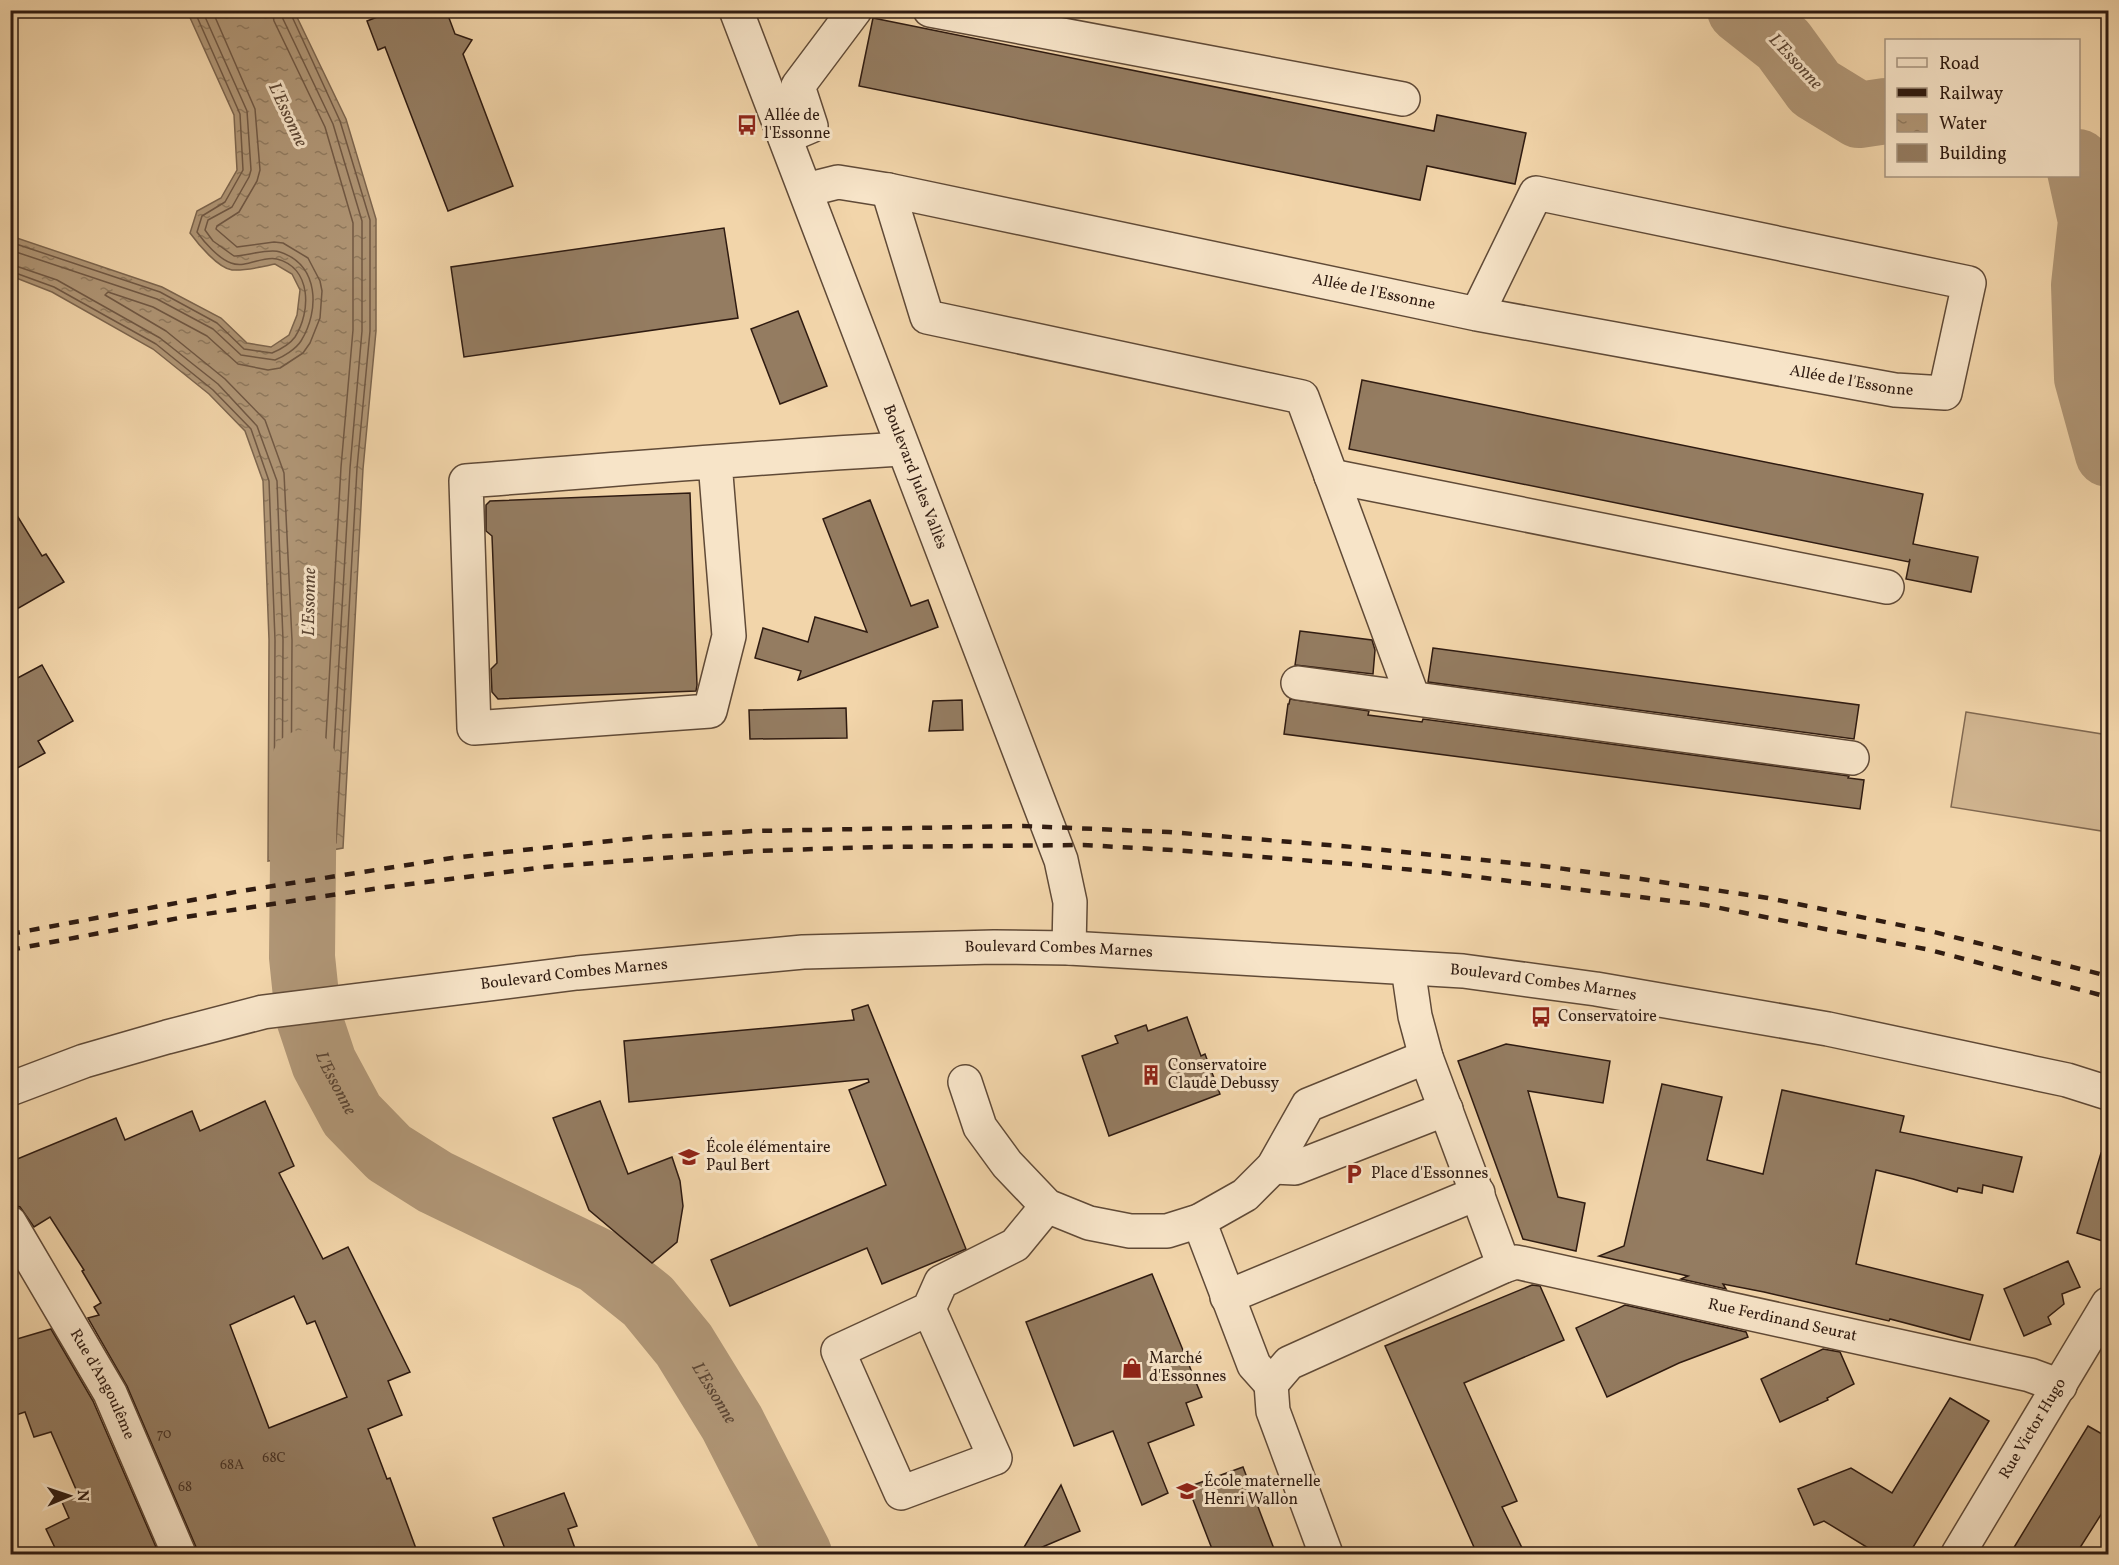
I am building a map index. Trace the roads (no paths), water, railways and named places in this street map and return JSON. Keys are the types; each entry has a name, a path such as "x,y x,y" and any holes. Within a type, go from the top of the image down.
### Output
{"street":[{"name":"Boulevard Jules Vallès","path":"736,10 1061,860 1070,902 1069,948"},
{"path":"785,137 811,126 798,86 855,10"},
{"path":"930,10 1403,99"},
{"name":"Allée de l'Essonne","path":"806,190 838,182 888,190 1476,314 1895,390 1945,393 1969,283 1536,193 1476,314"},
{"path":"888,190 927,317 1302,397 1413,698"},
{"path":"716,462 729,636 710,711 474,728 466,481 716,462 903,449"},
{"path":"1331,476 1887,587"},
{"path":"1298,683 1852,758"},
{"name":"Boulevard Combes Marnes","path":"10,1089 84,1061 263,1012 577,973 802,952 994,947 1069,948 1463,971 1596,989 1828,1029 2067,1080 2109,1093"},
{"path":"1271,1384 1289,1363 1504,1266 1426,1057 1415,1016 1408,968"},
{"path":"965,1082 980,1127 1007,1164 1047,1206 1089,1223 1130,1231 1167,1231 1199,1221 1245,1195 1273,1167 1308,1105 1426,1057"},
{"path":"1273,1167 1295,1168 1446,1109"},
{"path":"1227,1297 1478,1193"},
{"path":"929,1309 995,1458 901,1493 838,1351 929,1309 940,1282 1015,1245 1047,1206"},
{"path":"1199,1221 1254,1365 1271,1384 1273,1411 1326,1554"},
{"name":"Rue d'Angoulême","path":"10,1223 110,1393 179,1554"},
{"name":"Rue Ferdinand Seurat","path":"1504,1266 1516,1262 2030,1375 2060,1386"},
{"name":"Rue Victor Hugo","path":"1958,1554 2109,1304"}],"water":[{"path":"187,11 294,11 346,119 376,219 376,331 363,469 343,848 268,861 269,640 263,481 245,431 209,394 153,349 52,292 11,276 11,236 162,287 221,318 247,343 271,347 289,335 297,315 300,290 292,274 275,264 243,270 227,268 209,255 190,233 197,211 221,198 237,170 234,115"}],"waterway":[{"name":"L'Essonne","path":"1740,10 1783,44 1815,88 1859,115 1885,111"},
{"name":"L'Essonne","path":"2080,171 2091,221 2084,285 2087,378 2108,454"},
{"name":"L'Essonne","path":"304,763 302,957 308,1015 324,1063 352,1115 389,1153 435,1182 598,1261 648,1301 684,1345 732,1423 799,1554"}],"railway":[{"path":"10,934 241,891 452,858 542,848 649,837 754,831 1023,826 1169,832 1353,847 1542,866 1634,878 1768,898 1934,932 2108,976"},
{"path":"10,950 179,918 386,887 545,867 755,851 1083,845 1352,864 1705,905 1930,950 2108,997"}],"place":[{"name":"Allée de l'Essonne","path":"747,125"},
{"name":"Conservatoire","path":"1541,1017"},
{"name":"Conservatoire Claude Debussy","path":"1151,1075"},
{"name":"École élémentaire Paul Bert","path":"689,1157"},
{"name":"Place d'Essonnes","path":"1354,1174"},
{"name":"Marché d'Essonnes","path":"1132,1368"},
{"name":"École maternelle Henri Wallon","path":"1187,1491"}]}
